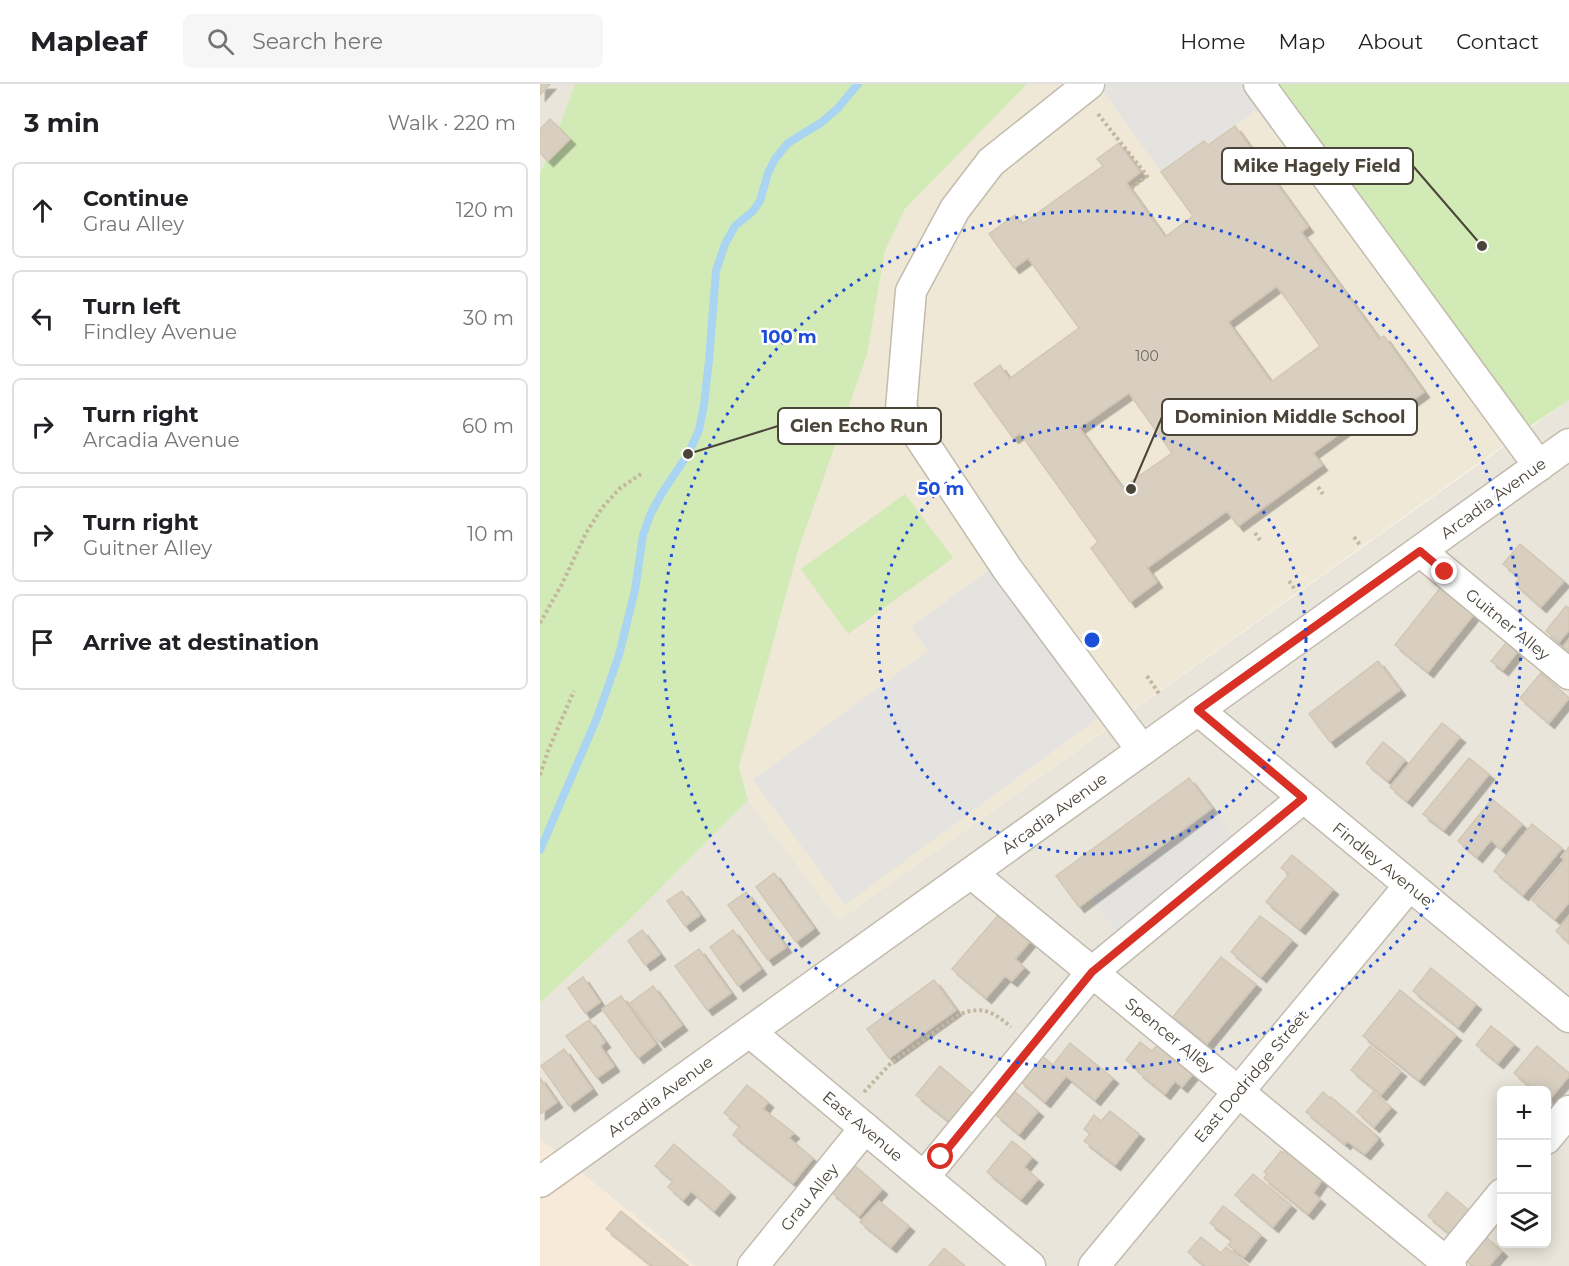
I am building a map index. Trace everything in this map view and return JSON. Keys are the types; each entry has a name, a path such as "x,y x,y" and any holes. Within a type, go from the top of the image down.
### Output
{"street":[{"path":"1259,84 1539,466"},
{"path":"1093,98 991,162 955,209 911,291 902,409 1008,570 1142,750"},
{"name":"Arcadia Avenue","path":"540,1182 1569,444"},
{"name":"Guitner Alley","path":"1420,551 1569,674"},
{"name":"Findley Avenue","path":"1198,710 1569,1017"},
{"path":"924,1177 1092,972 1303,798"},
{"name":"Spencer Alley","path":"972,873 1447,1265"},
{"name":"East Dodridge Street","path":"1094,1266 1409,886"},
{"name":"East Avenue","path":"750,1032 1030,1266"},
{"path":"1551,1133 1569,1112"},
{"name":"Grau Alley","path":"753,1266 865,1128"},
{"path":"1447,1265 1497,1200"}],"path":[{"path":"1093,98 1147,176 1130,189"},
{"path":"540,623 562,584 586,533 602,508 619,489 641,474"},
{"path":"1318,487 1323,494"},
{"path":"1255,533 1260,540"},
{"path":"1354,537 1360,545"},
{"path":"1289,581 1296,591"},
{"path":"1147,676 1160,695"},
{"path":"540,775 574,691"},
{"path":"864,1093 891,1062 958,1015 970,1010 984,1010 997,1016 1032,1045"}],"shaded area":[{"path":"540,84 575,84 540,172"},
{"path":"1027,84 1276,84 1529,427 839,920 748,800 739,767 798,551 867,355 885,251 905,209"},
{"path":"1098,84 1276,84 1282,92 1208,145 1204,141 1161,172"},
{"path":"1569,400 1569,1266 696,1266 540,1139 540,1003 626,923 748,800 839,920"},
{"path":"989,570 1098,718 845,905 753,780 928,651 911,627"},
{"path":"1212,808 1236,843 1120,936 1091,898"},
{"path":"540,1139 623,1207 696,1266 540,1266"}],"green space":[{"path":"575,84 1027,84 905,209 885,251 867,355 798,551 739,767 748,800 626,923 540,1003 540,172"},
{"path":"1276,84 1569,84 1569,400 1529,427"},
{"path":"905,494 953,558 848,634 801,569"}],"building":[{"path":"540,84 550,84 540,95"},
{"path":"550,119 570,139 548,161 540,153 540,129"},
{"path":"1235,126 1308,227 1301,232 1379,339 1384,336 1424,392 1398,411 1389,398 1313,453 1322,465 1238,526 1227,511 1147,568 1157,582 1130,602 1091,548 1098,542 1020,433 1013,438 974,384 1000,365 1009,379 1079,328 1028,258 1014,268 989,234 1015,215 1022,224 1103,166 1097,159 1119,143 1140,172 1126,183 1165,237 1193,216 1161,172 1204,141 1208,145","holes":["1277,286 1320,346 1271,382 1228,322","1129,393 1172,453 1122,488 1079,428"]},
{"path":"1520,544 1564,581 1541,607 1515,584 1520,578 1503,564"},
{"path":"1441,587 1474,614 1428,672 1395,645"},
{"path":"1566,606 1569,608 1569,630 1559,642 1546,631"},
{"path":"1569,639 1569,651 1563,647"},
{"path":"1506,643 1517,652 1503,670 1491,661"},
{"path":"1378,661 1400,690 1330,742 1309,714"},
{"path":"1541,673 1569,698 1549,723 1520,698"},
{"path":"1442,723 1460,737 1407,801 1390,787"},
{"path":"1383,742 1405,760 1388,781 1366,763"},
{"path":"1469,758 1489,774 1444,830 1423,814"},
{"path":"1189,778 1212,808 1079,907 1056,876"},
{"path":"1492,799 1522,824 1501,849 1491,840 1477,857 1458,841"},
{"path":"1532,824 1562,848 1523,895 1494,871"},
{"path":"1569,847 1569,902 1555,919 1532,900 1565,860 1561,857"},
{"path":"1292,855 1333,889 1300,929 1266,902 1289,874 1281,868"},
{"path":"774,873 814,928 796,942 756,887"},
{"path":"682,891 700,915 685,926 667,901"},
{"path":"746,892 786,947 768,960 728,905"},
{"path":"1000,913 1031,940 1015,959 1024,967 1012,981 1005,976 986,998 952,969"},
{"path":"1260,916 1292,940 1261,977 1231,952"},
{"path":"1569,916 1569,943 1556,931"},
{"path":"642,930 660,954 645,965 628,941"},
{"path":"733,930 761,969 738,986 710,947"},
{"path":"699,949 731,993 707,1010 675,966"},
{"path":"1221,957 1256,984 1207,1044 1173,1017"},
{"path":"1431,968 1476,1004 1458,1027 1413,991"},
{"path":"583,977 600,1002 585,1013 568,988"},
{"path":"934,980 956,1010 889,1058 867,1029"},
{"path":"653,986 682,1025 659,1042 630,1003"},
{"path":"1400,990 1456,1035 1419,1080 1363,1036"},
{"path":"621,996 656,1044 638,1058 602,1009"},
{"path":"589,1020 605,1042 600,1046 614,1066 597,1078 566,1036"},
{"path":"1491,1026 1514,1044 1498,1063 1476,1045"},
{"path":"1161,1041 1197,1069 1182,1087 1175,1081 1165,1094 1126,1060 1140,1042 1152,1051"},
{"path":"1070,1043 1113,1078 1095,1100 1066,1076 1045,1102 1020,1081 1041,1055 1053,1065"},
{"path":"1370,1046 1401,1071 1381,1095 1351,1070"},
{"path":"1537,1046 1569,1073 1569,1076 1551,1097 1551,1086 1530,1086 1514,1073"},
{"path":"564,1049 592,1089 569,1106 541,1066"},
{"path":"940,1066 973,1094 950,1122 916,1095"},
{"path":"540,1078 557,1102 540,1114"},
{"path":"747,1085 768,1102 763,1109 794,1133 789,1138 813,1158 793,1183 733,1135 740,1126 724,1113"},
{"path":"1015,1092 1038,1111 1019,1134 996,1115"},
{"path":"1323,1092 1375,1134 1378,1139 1365,1154 1347,1141 1345,1144 1306,1112"},
{"path":"1373,1092 1391,1107 1374,1127 1357,1112"},
{"path":"1110,1111 1139,1134 1115,1165 1084,1141 1090,1134 1084,1129 1094,1115 1101,1121"},
{"path":"1012,1141 1032,1157 1024,1167 1038,1179 1021,1199 987,1172"},
{"path":"674,1144 730,1192 714,1211 691,1191 683,1200 668,1187 673,1181 655,1166"},
{"path":"1286,1149 1323,1179 1313,1193 1320,1199 1308,1214 1264,1178 1267,1174 1264,1172 1281,1151 1283,1153"},
{"path":"854,1165 882,1189 859,1216 831,1192"},
{"path":"1253,1174 1291,1205 1273,1227 1235,1195"},
{"path":"1447,1192 1470,1211 1451,1235 1428,1216"},
{"path":"879,1201 909,1226 891,1247 860,1222"},
{"path":"1223,1206 1261,1235 1244,1257 1228,1245 1232,1240 1210,1223"},
{"path":"621,1211 688,1266 652,1266 606,1229"},
{"path":"1485,1236 1502,1251 1489,1266 1473,1266 1465,1260"},
{"path":"1201,1237 1221,1253 1226,1247 1249,1266 1205,1266 1188,1252"},
{"path":"944,1248 965,1266 929,1266"}],"waterway":[{"path":"540,850 597,718 619,655 635,590 643,535 651,513 688,454 699,430 709,360 716,271 725,244 735,226 753,211 760,201 768,173 775,159 788,143 822,122 838,108 858,84"}],"place":[{"name":"Mike Hagely Field","path":"1482,246"},
{"name":"Glen Echo Run","path":"688,454"},
{"name":"Dominion Middle School","path":"1131,489"}],"route":[{"path":"941,1157 1092,972 1303,798 1198,710 1420,551 1445,572"}]}
